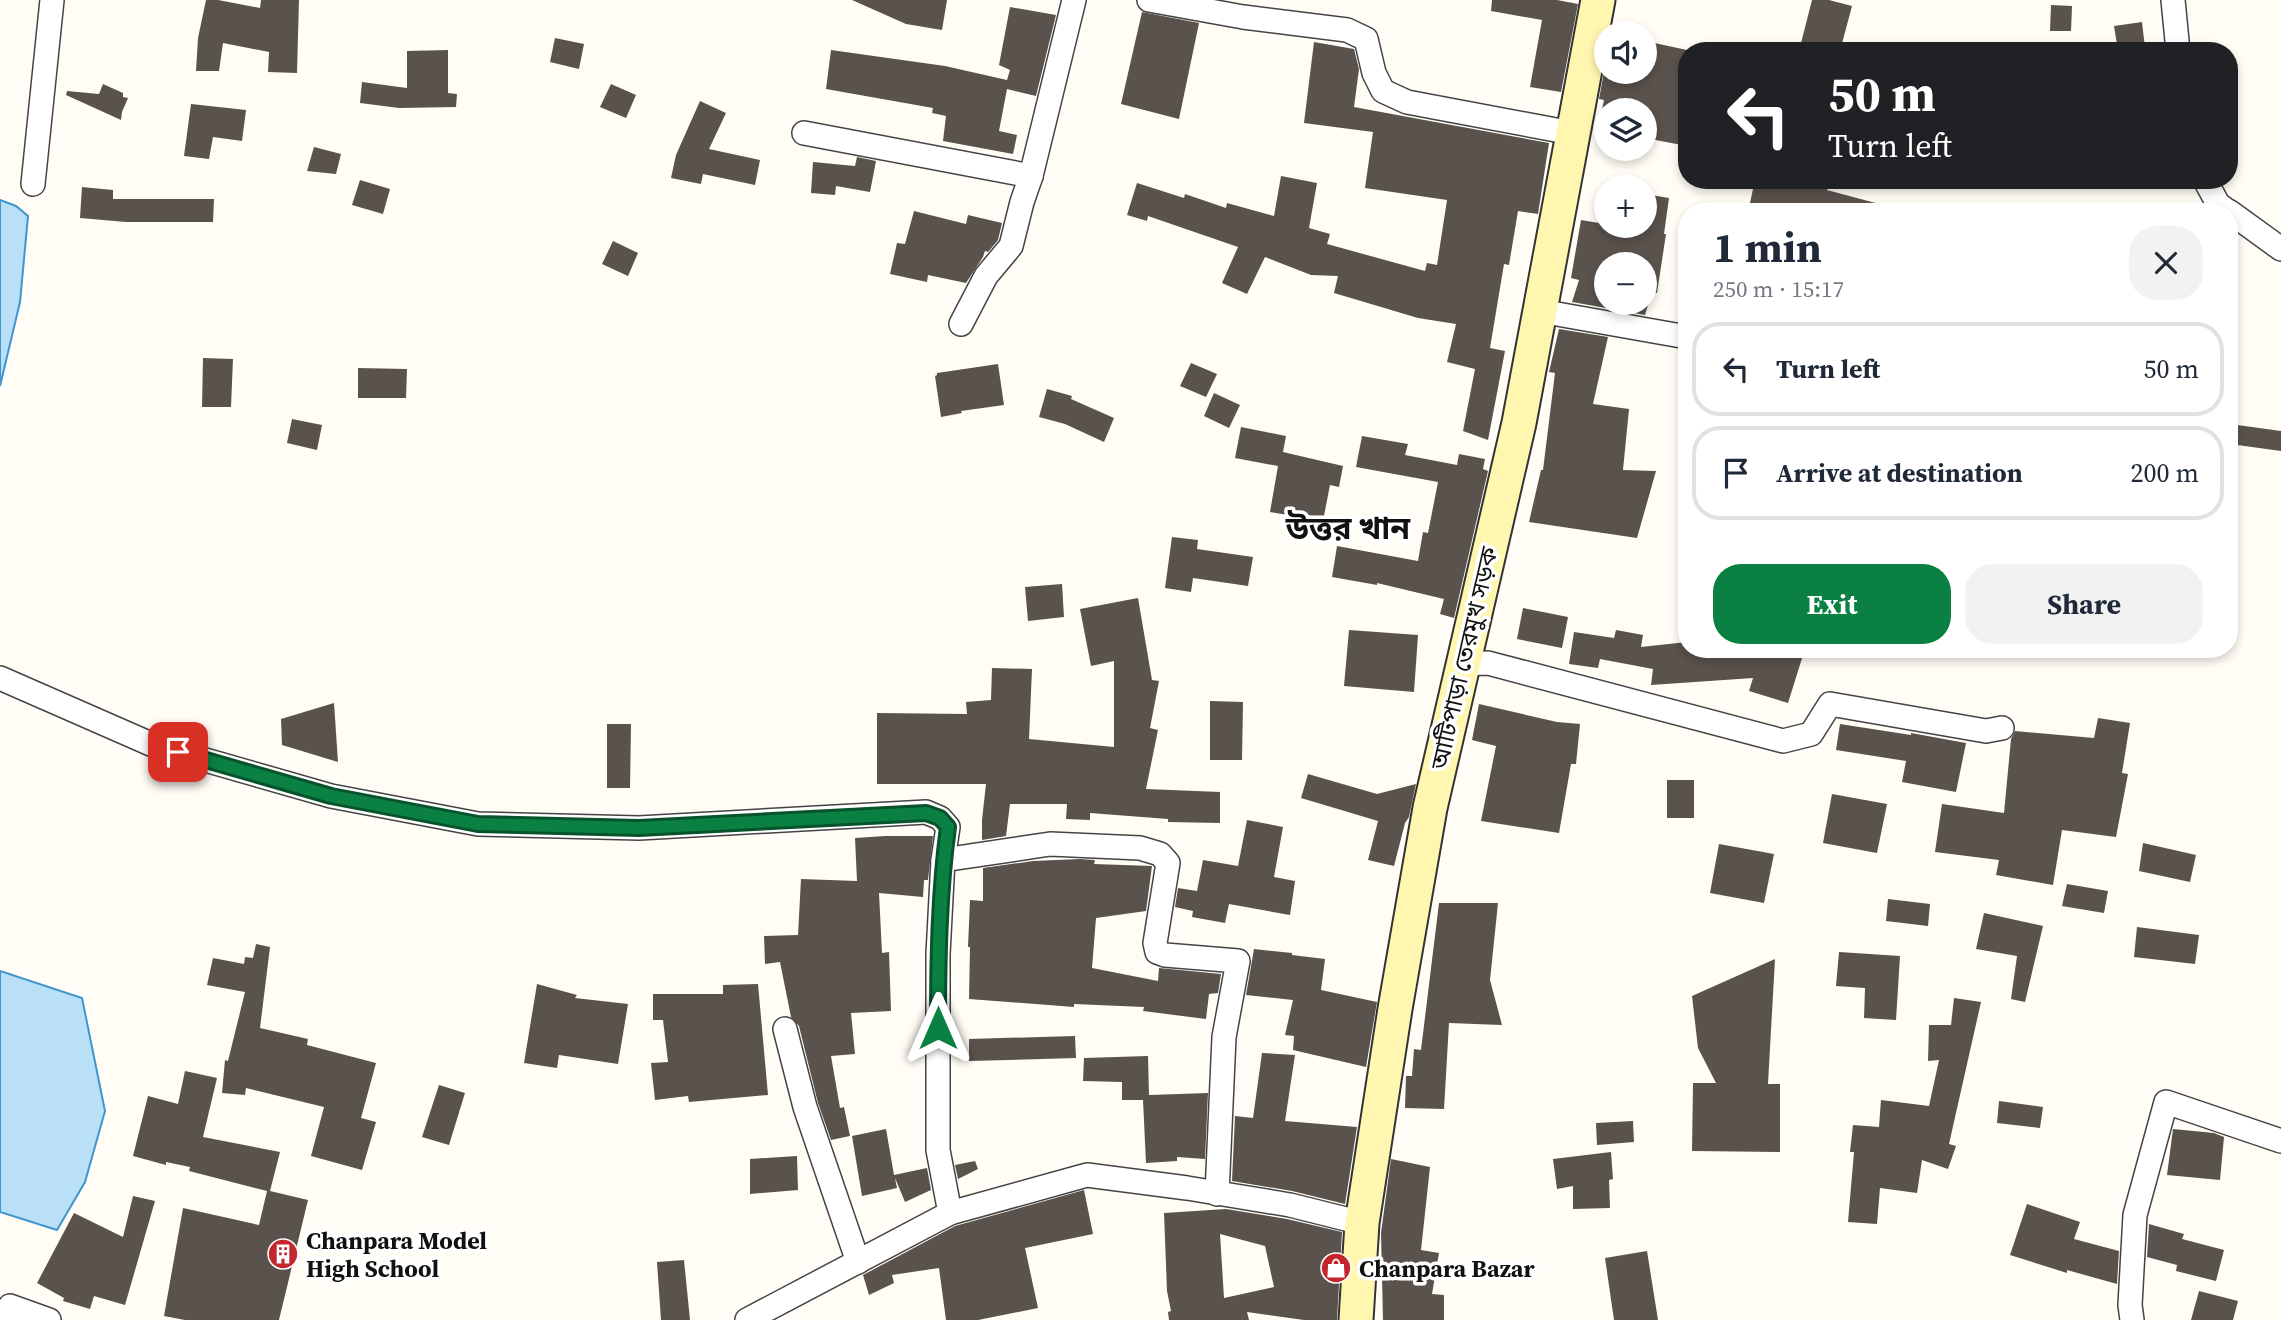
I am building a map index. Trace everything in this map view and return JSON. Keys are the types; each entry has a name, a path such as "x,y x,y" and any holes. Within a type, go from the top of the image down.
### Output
{"main road":[{"name":"আটিপাড়া তেরমুখ সড়ক","path":"1356,1320 1362,1223 1395,1009 1428,821 1519,423 1598,0"}],"street":[{"path":"33,184 52,0"},
{"path":"961,324 986,276 1011,246 1074,0"},
{"path":"1149,0 1243,17 1347,30 1366,39 1374,73 1383,91 1407,102 1572,133"},
{"path":"2173,0 2177,42"},
{"path":"804,133 1031,176"},
{"path":"2238,218 2281,248"},
{"path":"1540,311 1678,335"},
{"path":"1463,664 1488,663 1783,741 1811,734 1830,704 1986,731 2002,728"},
{"path":"0,678 153,745 331,796 478,824 639,828 926,813 940,818 948,827 943,860 939,954 938,1150 950,1213"},
{"path":"943,860 1050,844 1140,848 1160,855 1168,863 1155,943 1157,952 1238,961 1224,1037 1217,1194"},
{"path":"785,1030 805,1107 858,1262"},
{"path":"2132,1320 2130,1305 2135,1215 2166,1102 2281,1141"},
{"path":"747,1320 950,1213 1087,1175 1290,1205 1362,1223"},
{"path":"4,1308 49,1320"}],"water":[{"path":"0,200 16,206 28,216 20,302 0,386"},
{"path":"0,971 82,998 105,1111 85,1182 57,1230 0,1212"}],"building":[{"path":"206,0 260,8 261,0 299,0 297,73 268,72 269,52 223,43 219,71 196,71 198,38"},
{"path":"852,0 947,0 942,30 906,24"},
{"path":"1492,0 1557,0 1578,4 1561,92 1530,87 1542,20 1491,11"},
{"path":"1812,0 1829,0 1852,6 1842,42 1801,42"},
{"path":"2051,5 2072,6 2071,31 2050,31"},
{"path":"1010,7 1056,15 1036,96 1007,89 999,131 1017,135 1013,154 943,141 946,116 932,113 933,108 826,89 831,50 945,66 1007,80 1010,70 999,65"},
{"path":"1142,12 1199,23 1179,119 1121,104"},
{"path":"2142,22 2144,42 2117,42 2114,26"},
{"path":"555,38 584,44 579,69 550,62"},
{"path":"1314,42 1354,49 1359,69 1354,107 1549,143 1538,214 1518,211 1509,265 1504,264 1490,348 1505,351 1488,440 1463,431 1475,369 1447,362 1456,324 1418,318 1334,293 1338,276 1311,275 1265,257 1247,294 1222,283 1238,247 1148,216 1147,221 1127,215 1137,183 1184,198 1185,194 1226,208 1227,203 1274,216 1281,176 1317,183 1309,228 1330,234 1327,244 1425,271 1427,263 1437,265 1447,200 1365,188 1373,132 1304,123"},
{"path":"1657,44 1678,48 1678,144 1657,140 1657,98 1599,98 1602,84 1657,84"},
{"path":"448,50 448,93 457,94 456,107 399,108 360,103 362,82 407,88 407,51"},
{"path":"103,84 128,98 121,120 66,95 67,91 99,94"},
{"path":"611,84 636,95 626,118 600,107"},
{"path":"700,101 726,113 709,149 760,160 755,185 703,174 701,184 671,178 676,155"},
{"path":"191,104 246,110 242,141 213,137 209,159 184,156"},
{"path":"314,147 341,154 336,174 307,171"},
{"path":"857,157 876,161 870,192 836,186 835,195 811,193 813,162 855,166"},
{"path":"360,180 390,189 383,214 352,205"},
{"path":"82,187 113,190 113,199 214,199 213,222 126,222 80,218"},
{"path":"1753,189 1827,189 1876,203 1750,203"},
{"path":"1657,196 1669,198 1657,293 1657,252 1594,252 1594,306 1572,302 1579,280 1571,278 1581,220 1594,222 1594,238 1657,238"},
{"path":"914,211 966,224 968,215 1002,223 998,240 988,252 985,251 966,283 928,275 927,282 890,274 897,243 905,244"},
{"path":"613,241 638,253 628,276 602,264"},
{"path":"1559,329 1608,337 1593,404 1629,409 1623,470 1656,471 1637,538 1529,522 1543,470 1555,373 1549,372"},
{"path":"203,358 233,359 231,407 202,407"},
{"path":"1191,363 1217,374 1206,397 1180,386"},
{"path":"998,364 1004,405 961,411 962,413 941,417 935,376 937,373"},
{"path":"358,368 407,369 406,398 358,398"},
{"path":"1047,389 1072,396 1071,399 1114,418 1104,442 1065,424 1039,417"},
{"path":"1214,393 1240,405 1229,428 1204,416"},
{"path":"292,419 322,425 317,450 287,443"},
{"path":"2238,425 2281,431 2281,451 2238,445"},
{"path":"1241,427 1286,436 1283,452 1343,466 1339,487 1330,485 1323,521 1270,512 1278,466 1235,458"},
{"path":"1362,436 1408,444 1405,455 1457,465 1459,454 1485,459 1483,469 1488,471 1454,618 1440,614 1444,599 1377,583 1332,577 1337,546 1418,561 1423,532 1428,533 1438,482 1356,467"},
{"path":"1172,537 1198,540 1197,549 1253,557 1248,586 1193,578 1191,592 1165,588"},
{"path":"1062,584 1064,617 1028,621 1025,587"},
{"path":"1138,598 1152,680 1159,681 1150,728 1158,730 1146,789 1220,792 1220,823 1168,822 1168,819 1090,813 1090,820 1066,819 1067,804 1010,804 1006,836 982,840 986,784 877,784 877,713 967,714 966,702 991,700 992,668 1032,669 1029,739 1114,747 1114,661 1091,666 1080,609"},
{"path":"1523,608 1568,617 1562,648 1517,639"},
{"path":"1349,630 1418,635 1414,692 1344,686"},
{"path":"1616,630 1643,635 1641,647 1678,643 1678,658 1802,658 1788,703 1749,691 1753,678 1651,685 1653,669 1600,659 1598,668 1569,664 1574,632 1614,638"},
{"path":"1210,701 1243,702 1242,760 1210,760"},
{"path":"334,703 338,762 282,745 281,719"},
{"path":"1479,704 1557,722 1580,724 1576,764 1571,764 1559,833 1481,821 1496,746 1472,740"},
{"path":"2098,718 2130,723 2122,773 2128,774 2116,837 2062,830 2053,885 1996,875 1999,860 1935,852 1942,804 2004,813 2011,739 2015,731 2094,738"},
{"path":"607,724 631,724 630,788 607,788"},
{"path":"1840,724 1966,743 1956,792 1902,782 1906,761 1836,750"},
{"path":"1308,774 1377,794 1416,784 1394,866 1368,860 1378,821 1301,798"},
{"path":"1667,780 1694,780 1694,818 1667,818"},
{"path":"1832,794 1887,804 1877,853 1823,843"},
{"path":"1247,820 1283,827 1274,877 1295,881 1290,915 1229,904 1225,923 1192,917 1193,911 1175,907 1178,888 1197,891 1203,860 1238,866"},
{"path":"933,836 928,880 924,880 923,897 879,893 882,953 889,952 891,1011 851,1013 855,1054 831,1056 840,1108 844,1107 850,1136 831,1140 818,1103 799,1026 791,1017 780,962 765,964 764,936 798,935 801,879 857,881 855,838"},
{"path":"2143,843 2196,855 2190,882 2139,871"},
{"path":"1719,844 1774,854 1764,903 1710,893"},
{"path":"1095,860 1094,864 1152,866 1146,911 1096,918 1092,968 1158,981 1159,968 1221,974 1218,993 1209,994 1206,1019 1143,1011 1144,1007 1074,1004 1074,1007 969,999 970,900 983,901 983,868 1033,861"},
{"path":"2067,884 2108,891 2104,913 2062,906"},
{"path":"1888,899 1930,904 1928,926 1886,921"},
{"path":"1439,903 1498,903 1490,980 1502,1025 1449,1023 1444,1109 1405,1108 1406,1076 1412,1076 1414,1049 1421,1050"},
{"path":"1984,913 2043,926 2025,1002 2011,999 2017,956 1976,949"},
{"path":"2137,927 2199,935 2195,964 2134,957"},
{"path":"256,944 270,947 260,1028 308,1039 307,1045 376,1063 361,1118 376,1122 362,1170 311,1156 324,1107 246,1088 245,1095 222,1093 225,1060 228,1061 245,992 207,985 213,958 244,964 245,957 253,958"},
{"path":"1254,949 1325,959 1321,990 1377,1002 1366,1067 1293,1050 1294,1036 1285,1035 1293,1000 1246,995"},
{"path":"1839,952 1900,956 1896,1020 1864,1018 1865,988 1836,986"},
{"path":"1775,959 1768,1084 1780,1084 1780,1152 1692,1151 1693,1083 1716,1083 1698,1048 1692,996"},
{"path":"537,984 577,995 575,998 628,1004 618,1064 559,1055 557,1068 524,1063"},
{"path":"758,984 768,1095 689,1102 688,1096 655,1100 651,1063 668,1062 663,1020 653,1020 653,994 723,994 723,985"},
{"path":"1954,998 1981,1002 1949,1144 1956,1146 1948,1169 1922,1160 1917,1193 1880,1188 1877,1224 1848,1222 1854,1152 1850,1152 1853,1125 1879,1127 1881,1100 1929,1106 1939,1060 1928,1061 1929,1025 1951,1025"},
{"path":"1075,1036 1076,1058 969,1061 969,1039"},
{"path":"1262,1053 1295,1055 1285,1121 1357,1127 1345,1204 1292,1191 1232,1181 1235,1116 1253,1118"},
{"path":"1148,1056 1149,1095 1208,1093 1205,1159 1177,1157 1177,1161 1146,1163 1143,1100 1122,1100 1122,1082 1083,1081 1084,1058"},
{"path":"185,1071 217,1078 203,1137 280,1152 270,1191 308,1200 279,1320 185,1320 164,1316 183,1208 259,1225 267,1191 189,1171 190,1167 166,1162 166,1165 133,1156 148,1096 178,1104"},
{"path":"439,1085 465,1093 449,1145 422,1137"},
{"path":"1999,1101 2043,1107 2040,1128 1997,1123"},
{"path":"1633,1121 1634,1142 1597,1145 1596,1123"},
{"path":"886,1129 894,1175 927,1168 931,1190 905,1202 895,1178 897,1188 862,1196 852,1136"},
{"path":"2173,1129 2214,1133 2224,1137 2220,1180 2167,1175"},
{"path":"1611,1152 1613,1179 1609,1180 1610,1208 1573,1209 1573,1186 1557,1189 1553,1159"},
{"path":"797,1156 798,1190 750,1194 750,1159"},
{"path":"1391,1159 1430,1167 1421,1250 1439,1253 1432,1294 1444,1295 1444,1320 1383,1320 1381,1233"},
{"path":"975,1161 978,1169 958,1179 955,1165"},
{"path":"1084,1190 1093,1234 1025,1248 1038,1308 978,1320 946,1320 939,1268 892,1275 894,1283 869,1295 863,1275 955,1226"},
{"path":"133,1196 155,1201 125,1305 94,1296 90,1309 63,1301 64,1298 37,1283 74,1213 123,1237"},
{"path":"2027,1204 2080,1222 2074,1239 2119,1251 2117,1284 2067,1270 2067,1273 2010,1255"},
{"path":"1226,1209 1342,1232 1337,1320 1304,1320 1247,1312 1249,1320 1169,1320 1168,1312 1171,1311 1167,1291 1164,1213","holes":["1220,1234 1265,1246 1274,1287 1224,1298"]},
{"path":"2149,1224 2184,1234 2182,1239 2224,1250 2216,1281 2176,1271 2177,1265 2147,1257"},
{"path":"1647,1251 1658,1320 1614,1320 1605,1258"},
{"path":"684,1260 690,1320 661,1320 657,1262"},
{"path":"2199,1291 2238,1301 2233,1320 2191,1320"}],"place":[{"name":"Chanpara Model High School","path":"283,1254"},
{"name":"Chanpara Bazar","path":"1336,1268"}],"district":[{"name":"উত্তর খান","path":"1348,528"}],"route":[{"path":"178,752 331,796 478,824 639,828 926,813 940,818 948,827 943,860 938,1028"}]}
